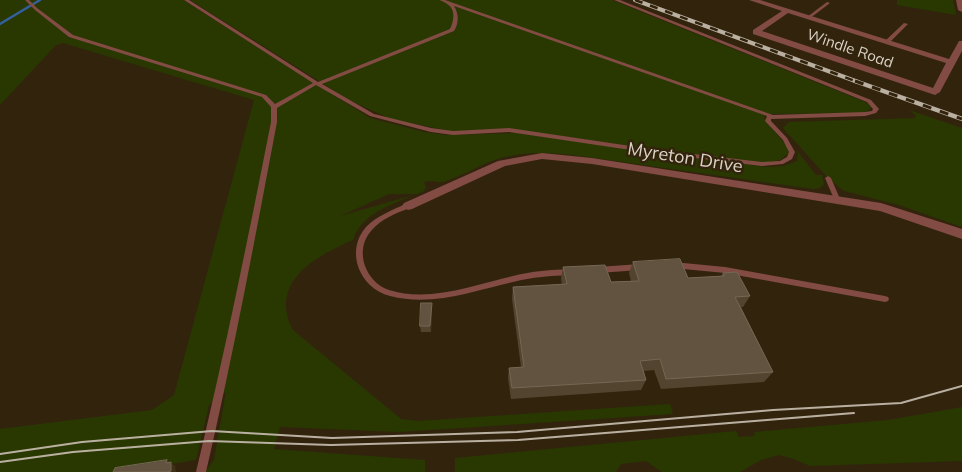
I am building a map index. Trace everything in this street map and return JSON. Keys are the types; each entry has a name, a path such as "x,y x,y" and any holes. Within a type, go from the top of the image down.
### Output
{"street":[{"path":"752,0 952,62 962,44"},
{"path":"960,0 962,10"},
{"name":"Windle Road","path":"787,11 756,32 935,92 952,62"},
{"name":"Myreton Drive","path":"408,206 502,163 542,156 592,162 881,207 962,234"}],"lane":[{"path":"27,0 71,36 264,96 274,107 274,122 252,242 214,424 201,472"},
{"path":"186,0 316,84 372,114 431,130 453,133 509,130 651,151 762,164 781,163 790,158 792,152 785,139 768,121 771,116"},
{"path":"441,0 771,116 865,114 874,112 876,109 870,101 616,0"},
{"path":"274,107 316,84 452,30 455,26 455,10 447,2"},
{"path":"808,18 828,3"},
{"path":"887,42 906,24"},
{"path":"828,178 837,199"},
{"path":"408,206 390,213 372,225 363,236 359,256 362,270 371,283 388,293 413,298 435,296 533,274 575,272"},
{"path":"660,266 679,264 725,270 885,300"},
{"path":"585,271 650,266"}],"green space":[{"path":"0,0 183,0 370,118 424,132 445,135 518,133 767,167 784,166 797,161 798,153 795,148 816,175 822,175 824,184 820,188 813,189 573,155 520,154 499,158 446,181 424,182 426,187 424,191 382,209 373,215 364,222 353,240 324,254 311,263 291,285 287,298 287,313 293,330 401,419 418,421 670,404 673,414 400,432 280,427 274,449 425,460 425,472 205,472 214,460 226,392 209,405 196,460 120,472 0,472 0,429 152,410 174,395 254,100 63,43 56,45 0,105","holes":["389,194 416,194 340,216"]},
{"path":"190,0 612,0 865,102 872,107 865,113 766,114 764,117 766,122 787,146 789,153 780,160 766,163 716,158 511,129 450,131 391,119 349,100"},
{"path":"897,0 953,0 956,15 897,5"},
{"path":"909,110 962,128 962,227 899,205 844,191 828,178 783,128 789,122 915,118 916,116"},
{"path":"962,407 962,461 810,466 779,455 761,460 740,472 662,472 646,461 621,464 616,472 455,472 455,458 736,431 739,437 755,436 754,432 888,420"}],"building":[{"path":"680,259 688,278 724,276 723,273 737,272 750,296 735,297 773,372 666,379 660,359 640,361 646,380 512,388 509,368 524,367 513,287 567,284 563,267 605,265 611,282 639,281 633,262"},
{"path":"421,303 432,303 430,326 420,326"},
{"path":"167,460 166,463 171,462 171,471 167,472 113,472 115,468"}],"waterway":[{"path":"0,24 40,0"}],"tram line":[{"path":"0,454 82,442 212,431 332,438 517,432 773,410 901,403 962,386"},
{"path":"0,462 73,452 209,441 331,445 518,440 854,413"}],"railway":[{"path":"635,0 858,82"},
{"path":"855,81 962,119"}]}
